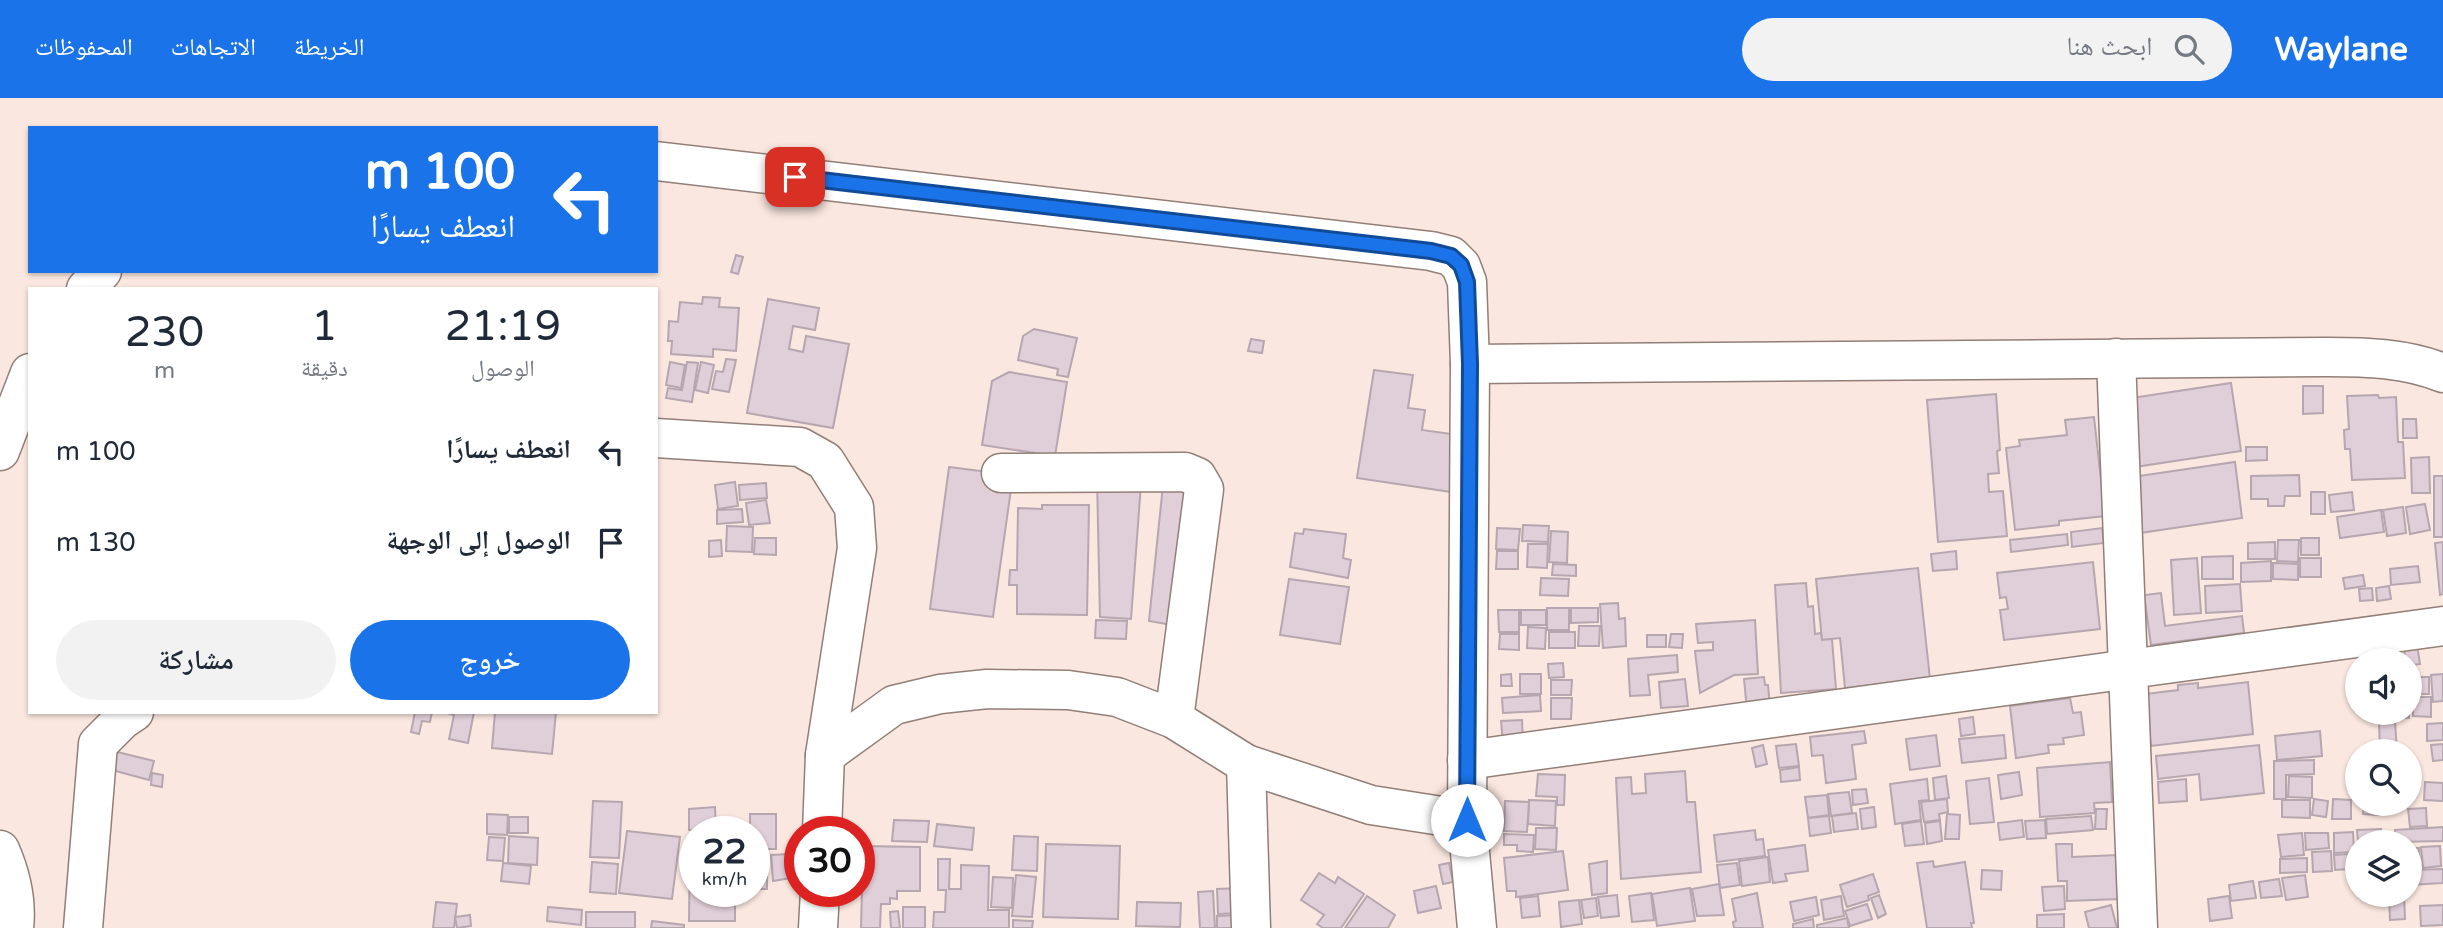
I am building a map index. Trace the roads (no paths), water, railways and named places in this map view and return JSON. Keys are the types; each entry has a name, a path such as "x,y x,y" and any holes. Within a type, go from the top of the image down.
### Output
{"street":[{"path":"658,161 1431,251 1451,256 1461,265 1467,282 1470,364 1467,820 1477,928"},
{"path":"88,287 100,273"},
{"path":"2116,358 2138,928"},
{"path":"1470,364 2378,358 2429,367 2443,373"},
{"path":"0,451 28,378"},
{"path":"658,438 800,447 825,461 853,507 857,548 825,755 823,816"},
{"path":"1001,473 1185,472 1197,477 1204,489 1174,719"},
{"path":"1467,760 2443,625"},
{"path":"825,755 894,705 940,694 987,689 1068,690 1117,697 1174,719 1246,764 1371,805 1467,820"},
{"path":"83,928 98,744 131,714"},
{"path":"1246,764 1251,928"},
{"path":"0,850 12,884 14,928"},
{"path":"818,928 819,907"}]}
